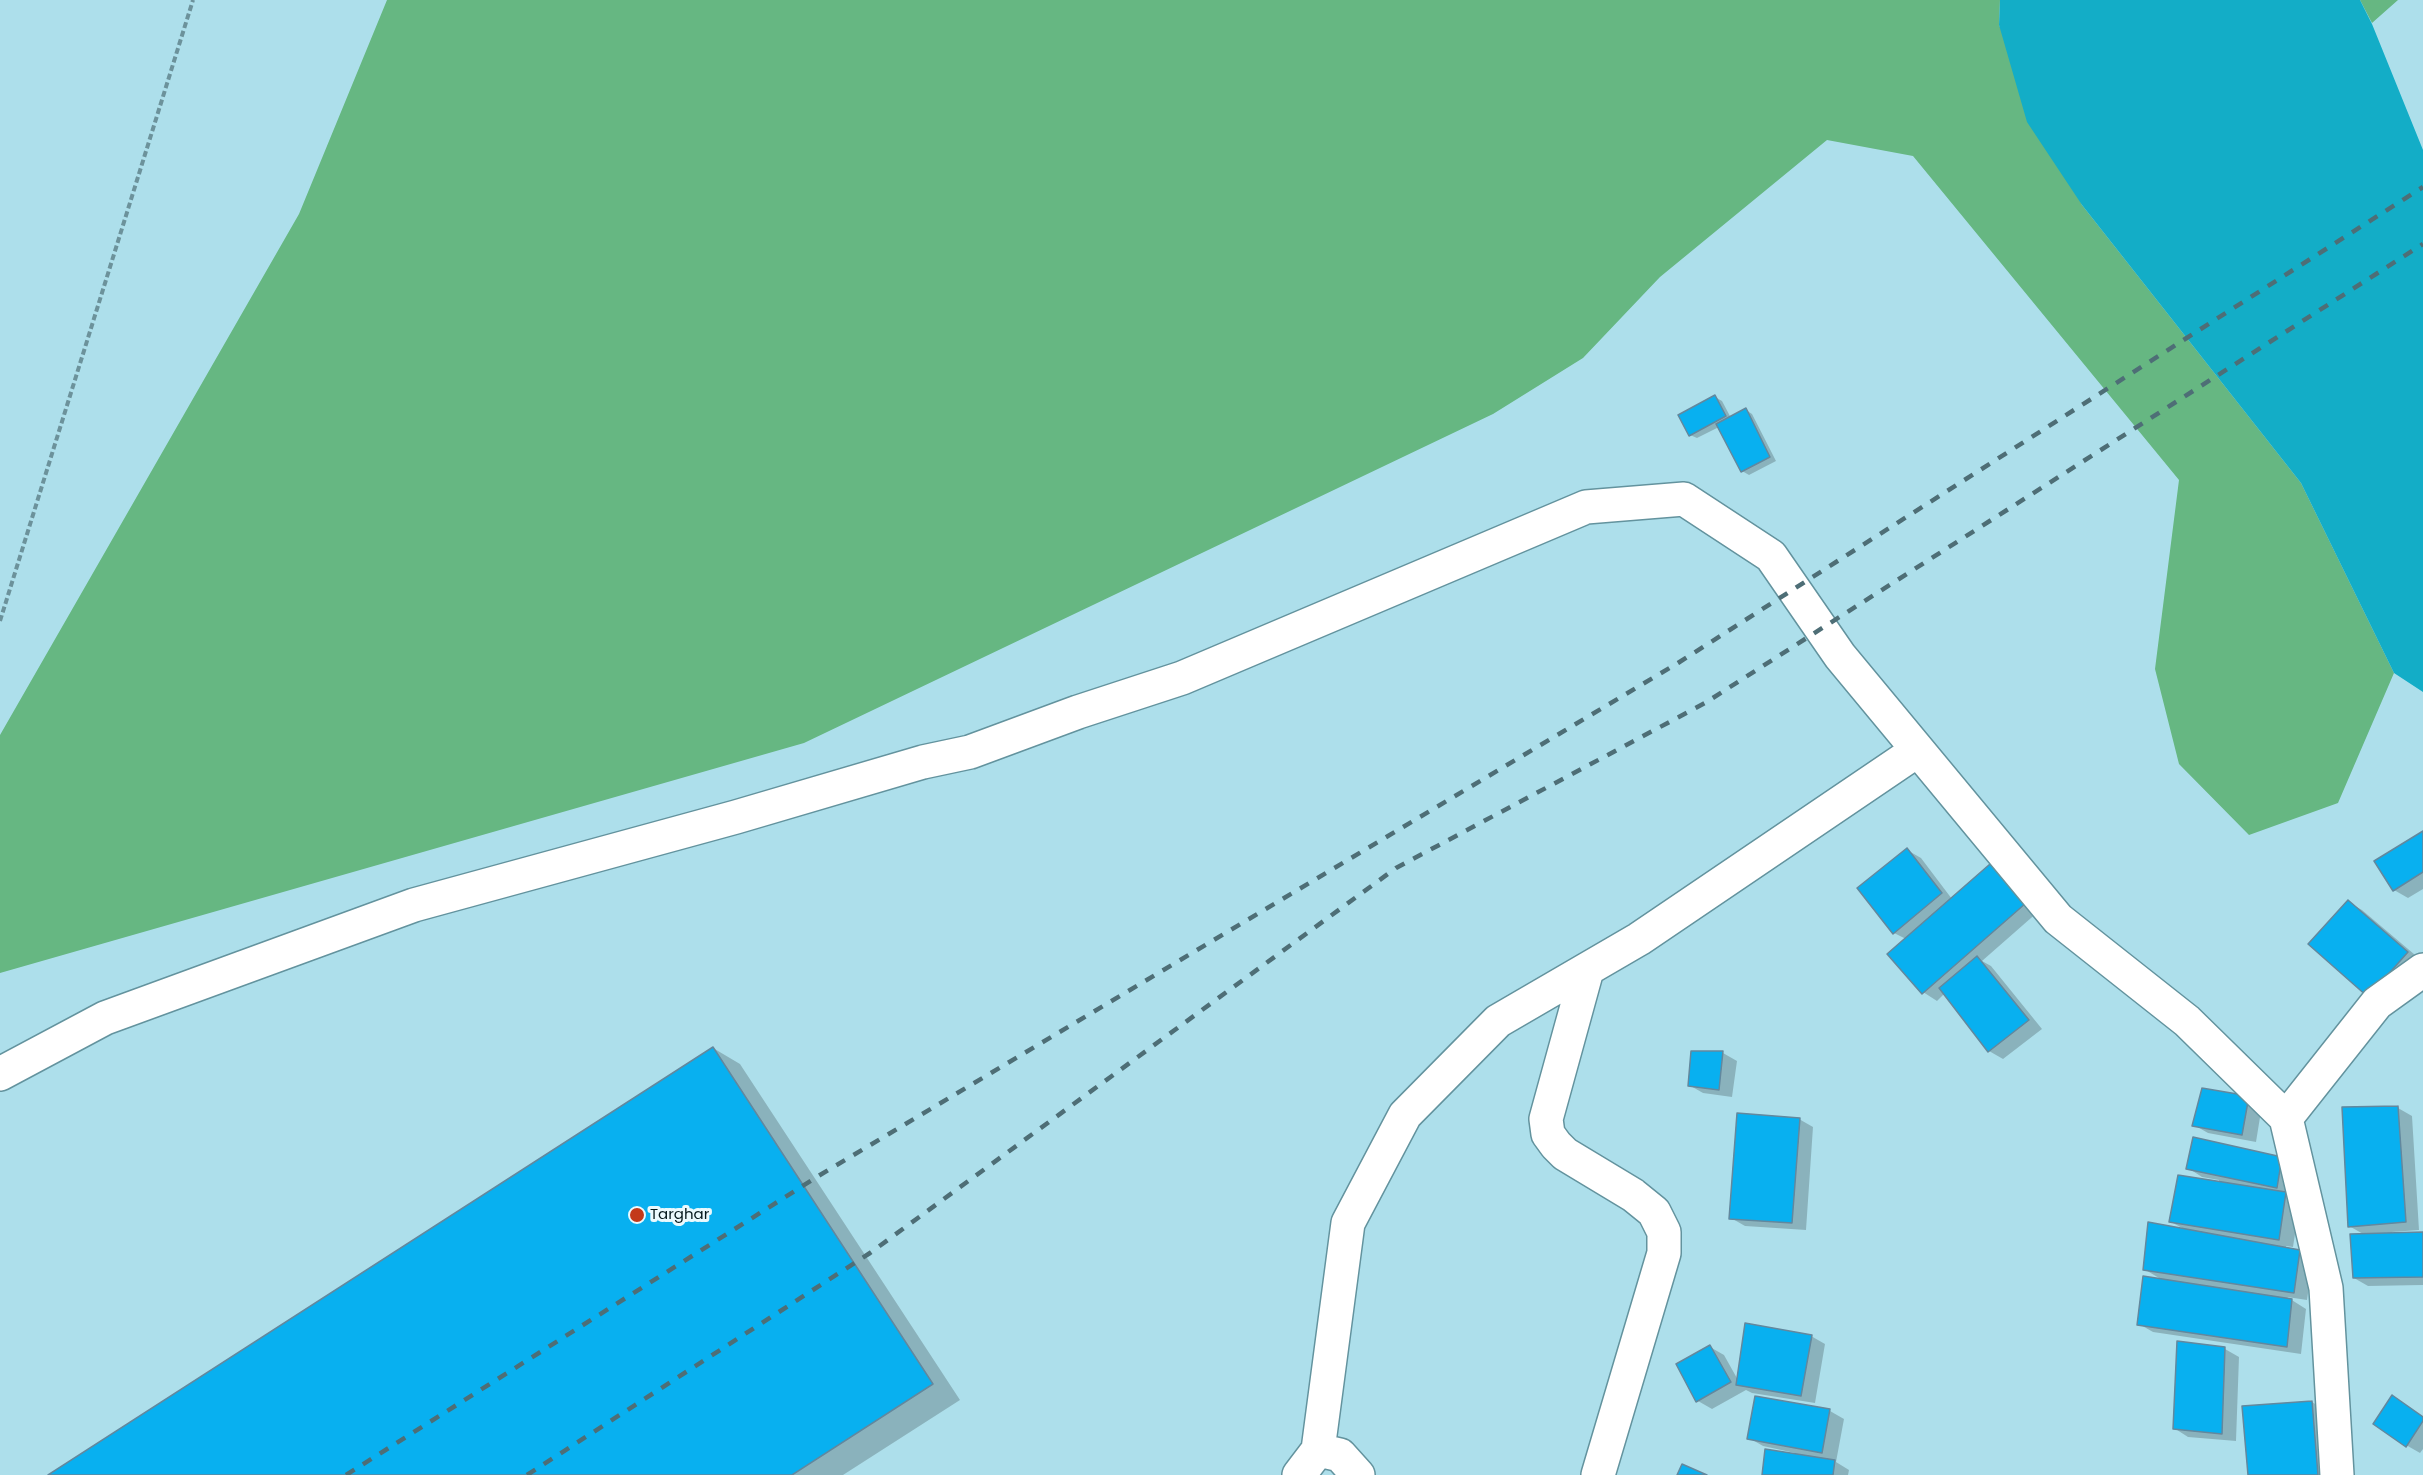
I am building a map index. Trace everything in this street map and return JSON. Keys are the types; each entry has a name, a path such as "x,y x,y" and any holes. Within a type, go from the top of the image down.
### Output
{"street":[{"path":"0,1074 105,1018 414,905 736,817 923,762 970,752 1078,712 1182,678 1586,507 1684,499 1771,556 1840,656 2058,919 2187,1021 2286,1118 2326,1288 2337,1475"},
{"path":"1358,1475 1340,1455 1308,1462 1348,1223 1405,1115 1498,1021 1639,939 1918,750"},
{"path":"1587,970 1546,1119 1548,1134 1565,1154 1633,1195 1654,1212 1664,1232 1664,1253 1598,1475"},
{"path":"2286,1118 2377,1003 2423,970"}],"path":[{"path":"0,621 193,0"}],"green space":[{"path":"387,0 2000,0 1999,25 2082,205 2301,483 2394,673 2338,803 2249,835 2179,764 2155,669 2179,480 1913,156 1827,140 1660,277 1583,358 1493,414 804,743 0,973 0,735 299,214"},
{"path":"2360,0 2398,0 2372,23"}],"water":[{"path":"2000,0 2360,0 2423,150 2423,692 2394,673 2301,483 2082,205 2027,122 1999,25"}],"building":[{"path":"1715,395 1726,416 1689,436 1678,415"},
{"path":"1746,408 1770,457 1741,472 1716,424"},
{"path":"2423,831 2423,872 2393,891 2374,861"},
{"path":"1907,848 1942,893 1893,934 1857,888"},
{"path":"1990,864 2026,903 1922,994 1887,954"},
{"path":"2348,900 2408,952 2368,997 2308,944"},
{"path":"1977,956 2029,1020 1988,1052 1939,988"},
{"name":"Targhar","path":"713,1047 933,1384 792,1475 48,1475"},
{"path":"1691,1051 1723,1051 1719,1090 1688,1086"},
{"path":"2202,1088 2249,1096 2242,1135 2192,1126"},
{"path":"2398,1106 2406,1222 2348,1227 2342,1107"},
{"path":"1737,1113 1800,1118 1792,1223 1729,1219"},
{"path":"2193,1137 2282,1157 2277,1188 2186,1169"},
{"path":"2178,1175 2286,1192 2279,1240 2169,1222"},
{"path":"2148,1222 2300,1250 2294,1293 2143,1270"},
{"path":"2423,1232 2423,1277 2353,1278 2350,1234"},
{"path":"2143,1276 2292,1299 2287,1347 2137,1325"},
{"path":"1745,1323 1812,1335 1801,1396 1736,1385"},
{"path":"2177,1341 2225,1347 2222,1434 2173,1429"},
{"path":"1710,1345 1731,1382 1696,1402 1676,1364"},
{"path":"2392,1395 2423,1417 2423,1421 2406,1447 2373,1424"},
{"path":"1755,1396 1830,1409 1822,1453 1747,1439"},
{"path":"2312,1401 2318,1475 2248,1475 2242,1406"},
{"path":"1765,1449 1835,1460 1833,1475 1762,1475"},
{"path":"1682,1464 1707,1475 1677,1475"}],"railway":[{"path":"346,1475 820,1175 1678,663 2423,187"},
{"path":"527,1475 870,1253 1396,868 1705,703 2423,244"}],"place":[{"name":"Targhar","path":"637,1215"}]}
